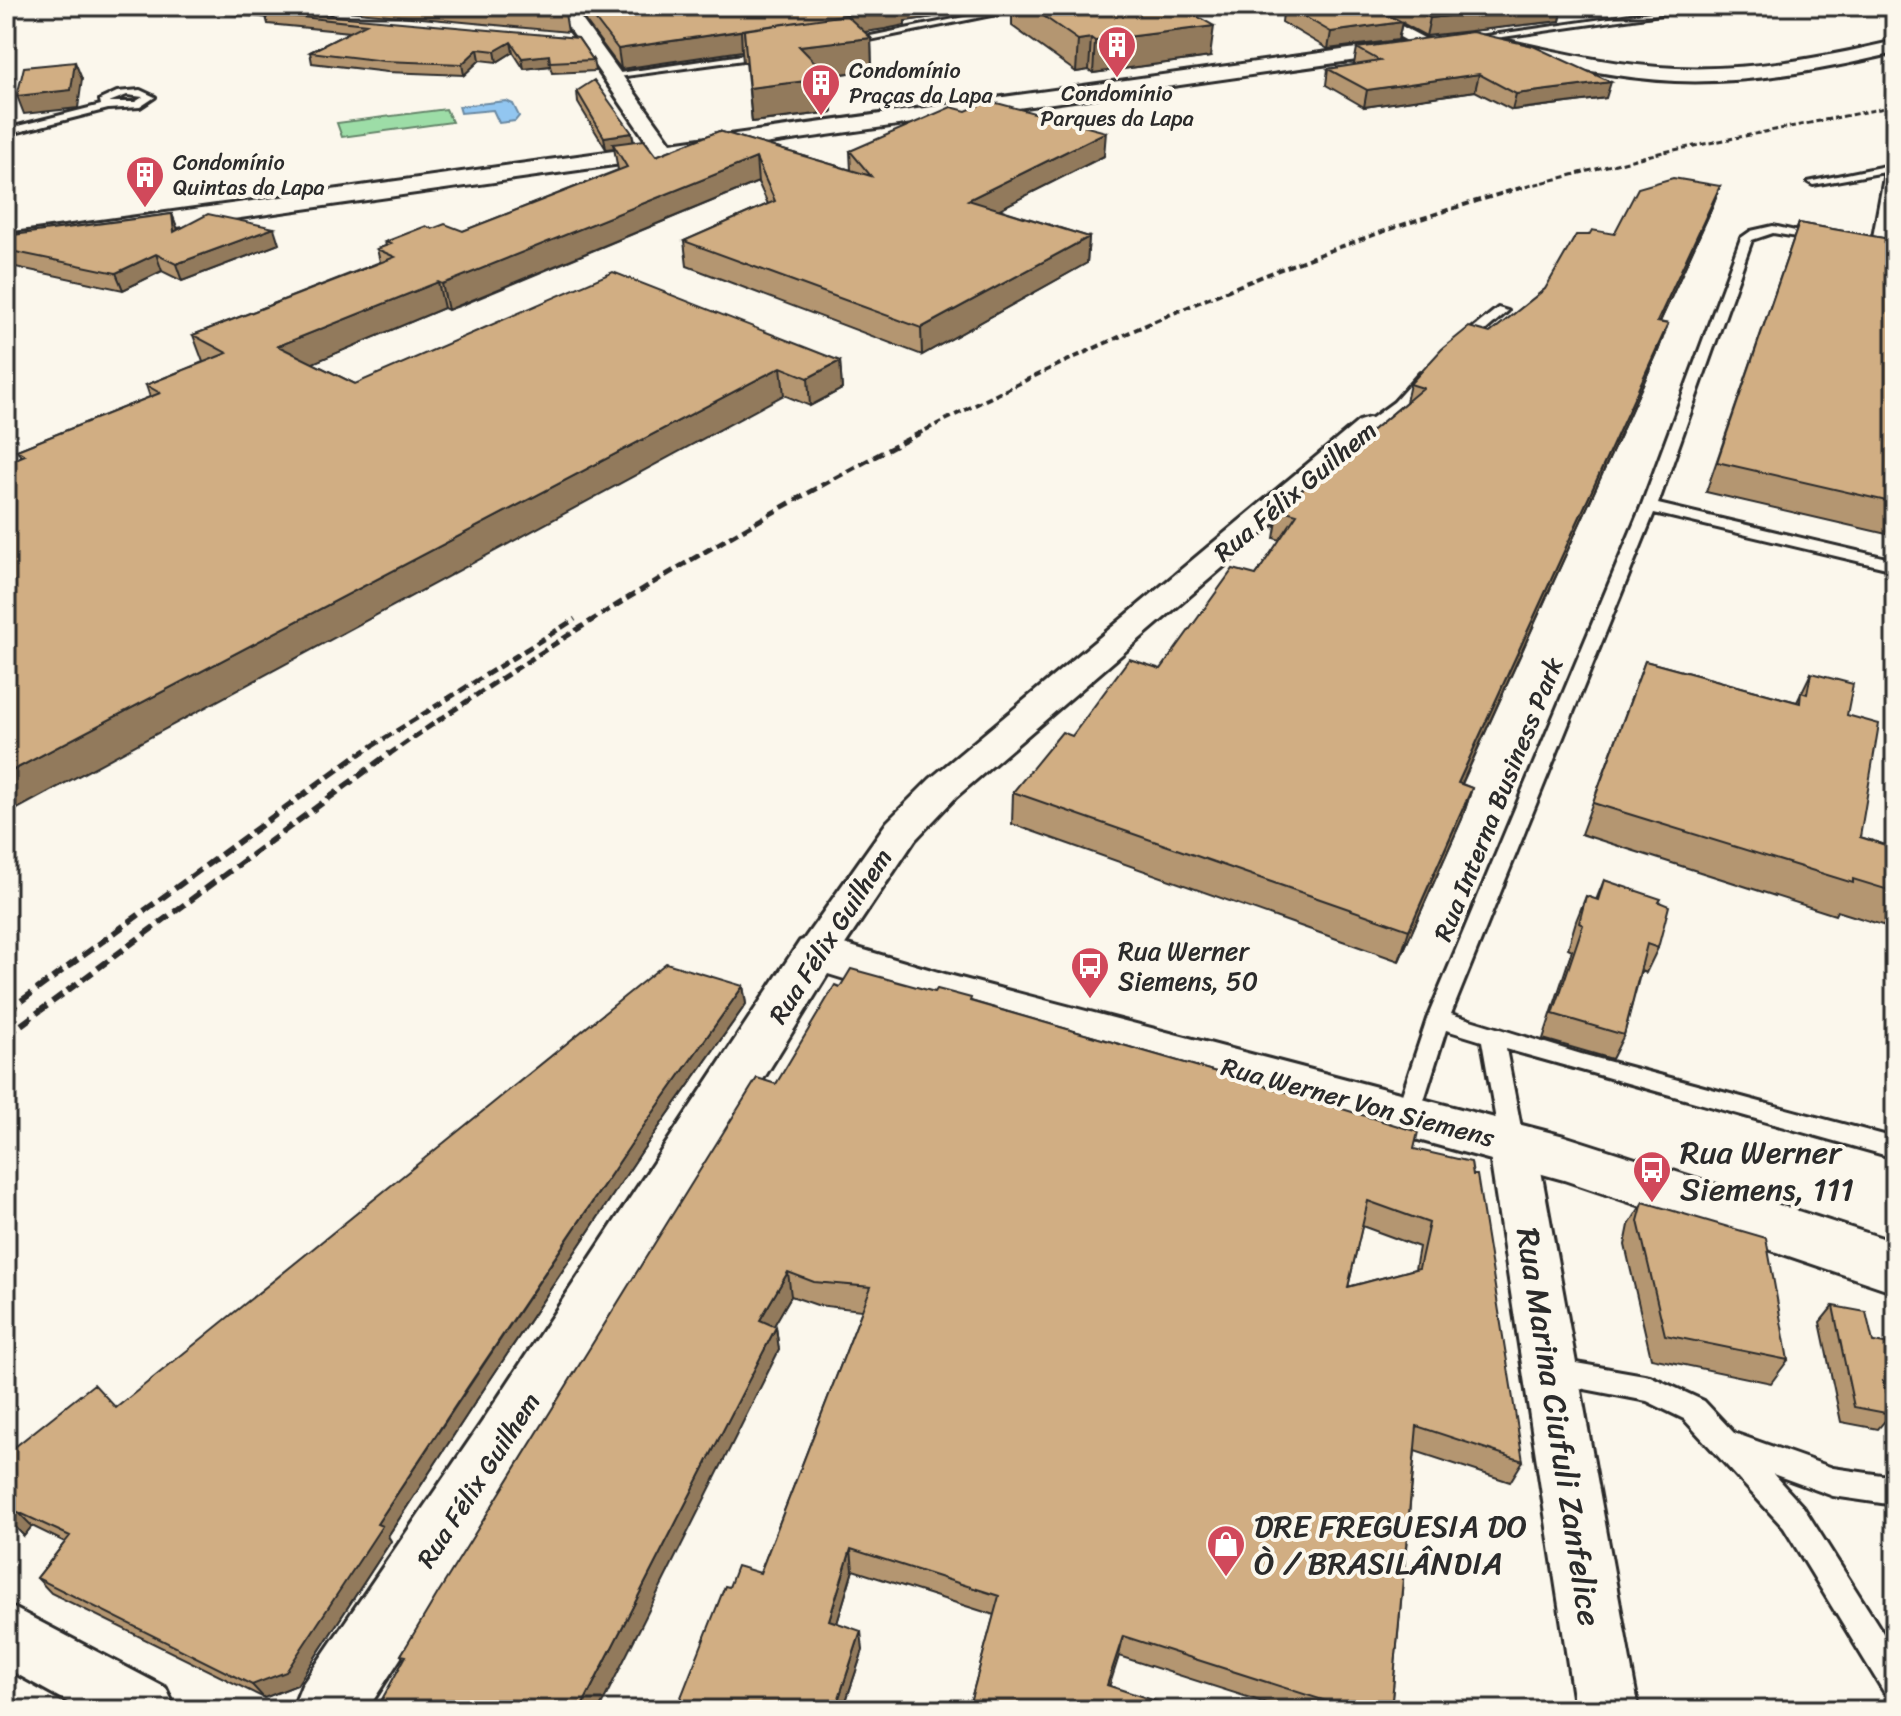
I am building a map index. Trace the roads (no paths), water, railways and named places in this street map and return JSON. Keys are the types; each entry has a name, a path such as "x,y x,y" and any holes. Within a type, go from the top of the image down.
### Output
{"street":[{"path":"220,6 343,19"},
{"path":"563,6 664,150"},
{"path":"1351,6 1426,44"},
{"path":"6,243 1469,39 1645,71 1699,75 1827,61 1895,47"},
{"path":"566,41 588,42"},
{"name":"Rua Félix Guilhem","path":"327,1710 512,1430 817,953 901,831 943,788 1369,427"},
{"name":"Rua Werner Von Siemens","path":"817,953 945,992 1512,1143 1895,1267"},
{"name":"Rua Marina Ciufuli Zanfelice","path":"1512,1143 1607,1710"},
{"path":"6,1634 144,1710"}],"lane":[{"path":"834,44 1031,6"},
{"path":"1469,39 1711,6"},
{"path":"611,75 778,52"},
{"path":"6,132 108,106"},
{"path":"1813,182 1893,167 1877,248"},
{"name":"Rua Interna Business Park","path":"1407,1116 1438,1019 1649,507 1747,238 1753,232 1774,230 1833,240"},
{"path":"1862,246 1895,251"},
{"name":"Rua Félix Guilhem","path":"1369,427 1399,405 1428,371 1502,311"},
{"path":"1649,507 1895,565"},
{"path":"1438,1019 1581,1063 1895,1148"},
{"path":"1492,1035 1512,1143"},
{"path":"1549,1372 1650,1389 1694,1410 1794,1518 1895,1681"},
{"path":"1726,1443 1833,1482 1895,1491"}],"water":[{"path":"506,101 513,104 519,116 515,121 499,123 493,110 461,113 459,106"}],"railway":[{"path":"1520,188 1659,153 1895,106"},
{"path":"1520,188 1524,187"},
{"path":"916,435 1063,362 1214,296 1368,237 1520,188"},
{"path":"388,755 517,668 649,585 783,507 920,433"},
{"path":"358,755 575,619"},
{"path":"6,1012 360,753"},
{"path":"6,1036 390,753"}],"place":[{"name":"Condomínio Parques da Lapa","path":"1117,79"},
{"name":"Condomínio Praças da Lapa","path":"821,117"},
{"name":"Condomínio Quintas da Lapa","path":"145,209"},
{"name":"Rua Werner Siemens, 50","path":"1090,1000"},
{"name":"Rua Werner Siemens, 111","path":"1652,1204"},
{"name":"DRE FREGUESIA DO Ò / BRASILÂNDIA","path":"1226,1578"}]}
